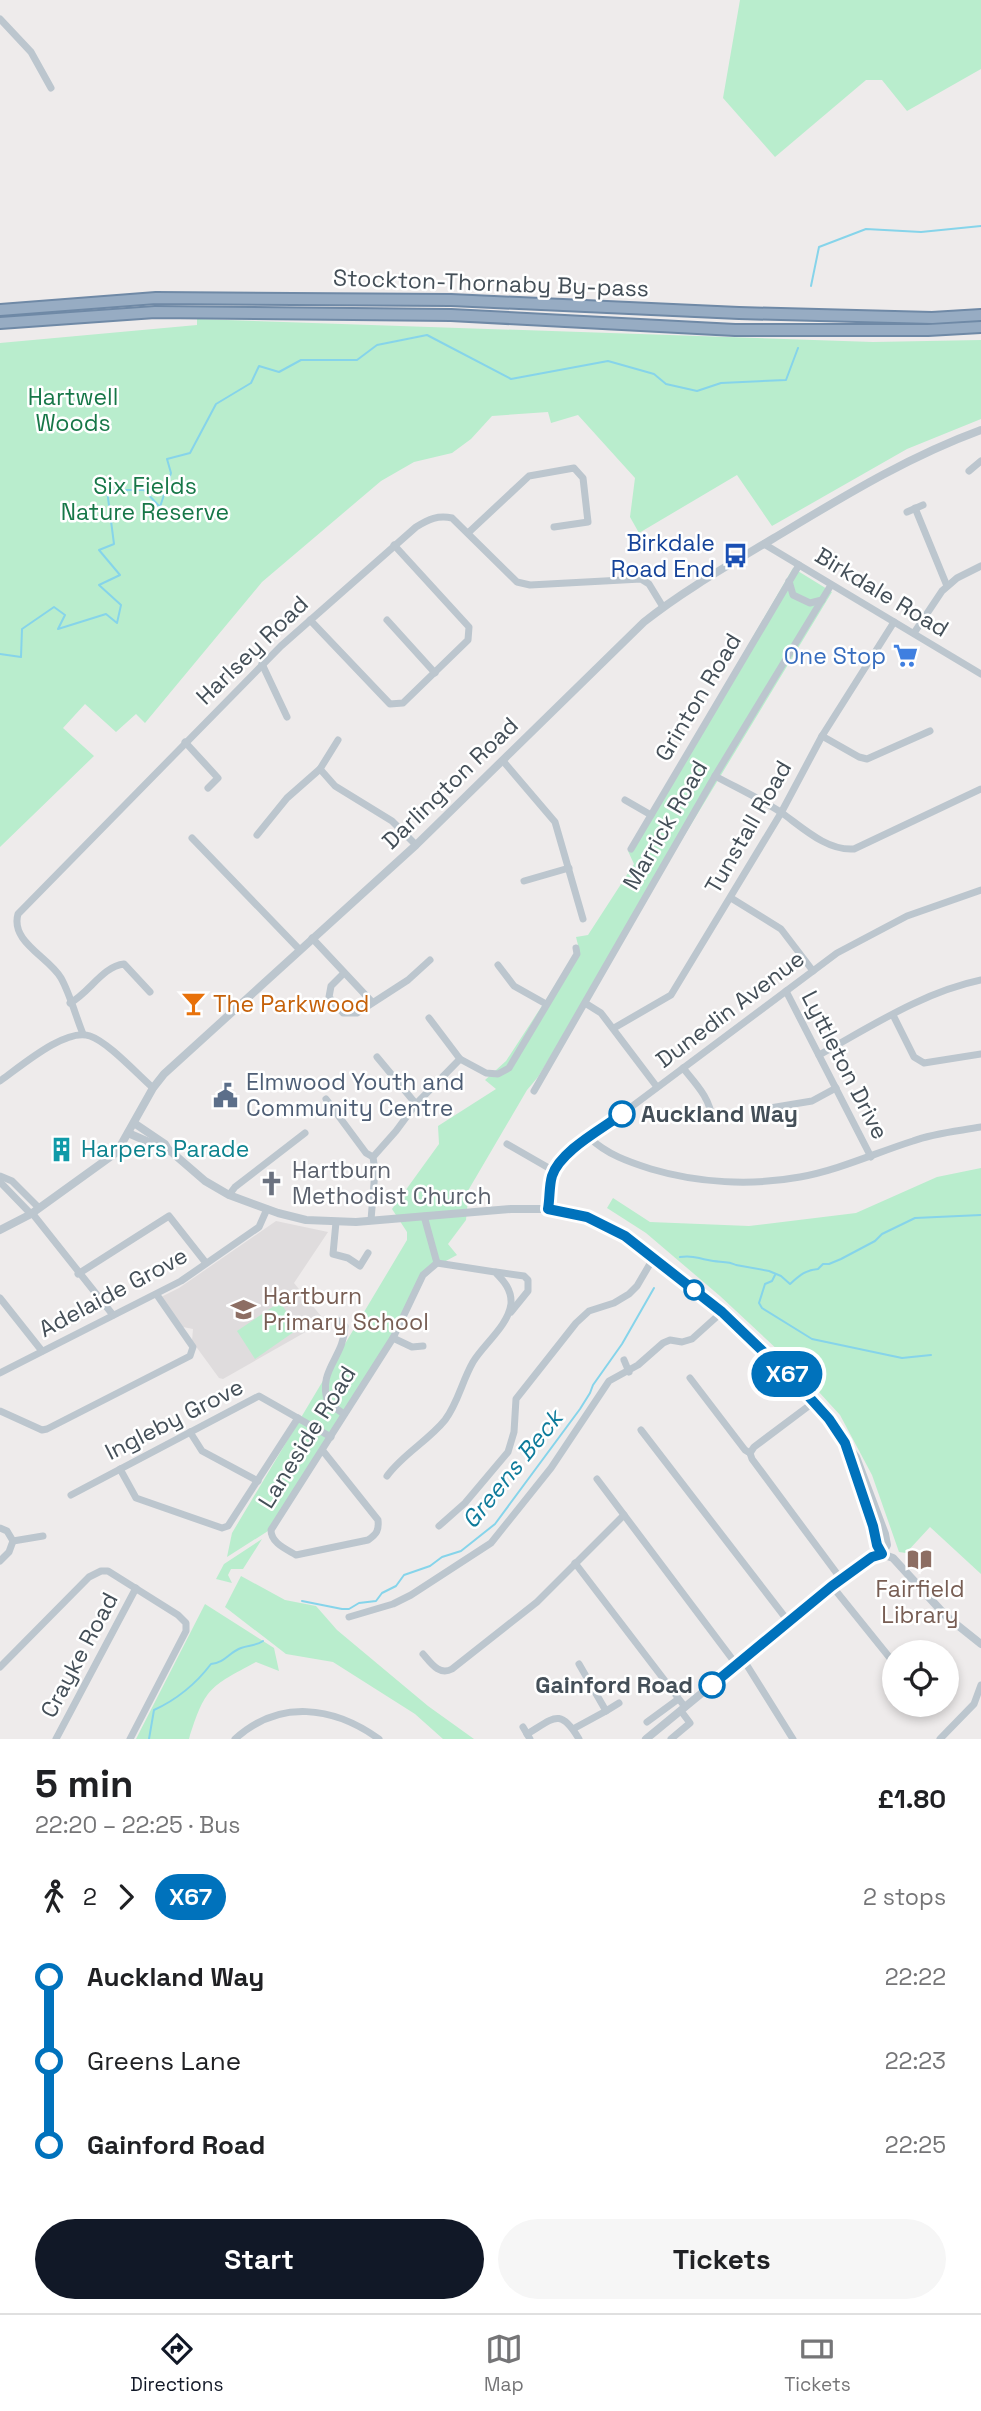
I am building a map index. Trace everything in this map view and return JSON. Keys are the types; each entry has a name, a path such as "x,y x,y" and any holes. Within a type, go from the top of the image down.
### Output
{"highway":[{"name":"Stockton-Thornaby By-pass","path":"0,310 156,298 451,300 739,313 918,317 981,315"},
{"name":"Stockton-Thornaby By-pass","path":"0,323 155,312 451,315 735,330 928,330 981,327"}],"street":[{"path":"0,19 36,60 51,89"},
{"name":"Darlington Road","path":"0,1230 34,1212 117,1152 152,1088 178,1061 416,845 644,622 663,607 886,471 981,430"},
{"path":"969,471 979,462"},
{"path":"979,462 981,474"},
{"path":"468,533 529,476 574,468 583,478 588,522 554,527"},
{"path":"923,505 911,510 947,586"},
{"name":"Harlsey Road","path":"83,1034 61,978 20,935 15,923 18,914 262,664 394,545 428,519 442,516 452,518 517,582 530,585 641,579 649,584 663,607"},
{"name":"Birkdale Road","path":"764,544 981,674"},
{"path":"310,620 390,704 403,703 468,640 468,627 394,545"},
{"name":"Grinton Road","path":"631,849 799,565"},
{"path":"914,634 947,586 981,566"},
{"path":"789,581 793,595 810,603 822,600"},
{"name":"Marrick Road","path":"534,1087 715,776 831,585"},
{"path":"387,621 435,673"},
{"name":"Tunstall Road","path":"614,1028 671,995 781,813 822,736 894,622"},
{"path":"262,664 287,717"},
{"path":"822,736 867,759 930,731"},
{"path":"257,835 288,798 320,769 338,740"},
{"path":"185,742 218,778 208,788"},
{"path":"503,761 555,821 583,919"},
{"path":"320,769 335,786 392,821 416,845"},
{"path":"715,776 836,847 854,849 981,789"},
{"path":"625,800 651,815"},
{"path":"192,838 300,950"},
{"path":"636,841 644,846"},
{"path":"524,881 569,868"},
{"name":"Dunedin Avenue","path":"554,1171 567,1155 813,971 870,934 907,916 981,890"},
{"path":"730,898 781,929 813,971"},
{"path":"312,938 372,1002"},
{"path":"429,1018 460,1059 486,1073 498,1074 509,1068 577,954 576,948"},
{"path":"344,973 331,986 329,997 343,1013 357,1013 408,981 430,960"},
{"path":"70,1003 81,997 114,965 124,964 150,992"},
{"path":"498,965 514,986 546,1004"},
{"path":"818,1055 951,988 981,980"},
{"name":"Lyttleton Drive","path":"786,991 871,1157"},
{"path":"585,1003 601,1013 614,1028 657,1087"},
{"path":"893,1015 914,1057 925,1063 981,1054"},
{"path":"0,1081 56,1043 83,1034 97,1040 152,1088"},
{"path":"377,1057 415,1104"},
{"path":"371,1220 375,1171 373,1157 415,1104 460,1059"},
{"path":"683,1068 706,1098 711,1108 712,1120"},
{"path":"757,1110 812,1101 836,1088"},
{"path":"326,1099 366,1153 373,1157"},
{"path":"134,1123 165,1144 205,1181 229,1195 306,1220 336,1222 548,1209 587,1217 606,1225 654,1257 722,1312 814,1402 845,1443 882,1554"},
{"path":"590,1138 598,1147 632,1163 682,1177 720,1182 800,1177 871,1157 915,1140 981,1126"},
{"path":"128,1133 168,1149"},
{"path":"229,1195 234,1187 305,1133"},
{"path":"507,1144 554,1171 548,1209"},
{"path":"2,1180 17,1200 34,1212"},
{"path":"2,1180 12,1181 24,1193 34,1212 78,1274 113,1315"},
{"path":"17,1200 24,1193"},
{"name":"Adelaide Grove","path":"0,1373 157,1295 259,1227 267,1209"},
{"path":"78,1274 169,1216 206,1263"},
{"path":"387,1476 405,1455 444,1422 474,1361 530,1285 524,1276 437,1263 424,1216"},
{"path":"333,1254 336,1222"},
{"path":"324,1252 348,1258 359,1266 368,1253"},
{"path":"441,1520 465,1503 508,1452 514,1432 516,1399 524,1394 580,1318 589,1311 614,1303 629,1294 637,1286 654,1257"},
{"name":"Laneside Road","path":"323,1451 378,1520 379,1527 376,1535 368,1540 296,1555 274,1541 271,1530 393,1338 423,1275 437,1263"},
{"path":"495,1272 509,1290 509,1315"},
{"path":"0,1411 42,1430 47,1429 190,1356 193,1348 157,1295"},
{"path":"0,1298 43,1351"},
{"path":"349,1617 384,1607 411,1595 491,1543 536,1487 609,1381 629,1372 663,1343 692,1339 722,1312"},
{"path":"337,1320 349,1325 345,1342 324,1384 328,1403 344,1414"},
{"path":"393,1338 412,1347 423,1346"},
{"path":"624,1360 629,1372"},
{"path":"690,1378 750,1453 841,1579"},
{"name":"Ingleby Grove","path":"71,1494 259,1396 331,1437"},
{"path":"750,1453 754,1447 814,1402"},
{"path":"120,1469 136,1498 222,1528 228,1527 298,1418"},
{"path":"641,1430 694,1492 788,1621"},
{"path":"190,1432 202,1451 258,1480"},
{"path":"597,1479 739,1662 793,1739"},
{"path":"536,1487 544,1493"},
{"path":"423,1654 438,1670 450,1670 537,1602 624,1515"},
{"path":"0,1528 7,1531 13,1541"},
{"path":"13,1541 43,1537"},
{"path":"0,1561 9,1552 13,1541"},
{"path":"646,1739 832,1586 872,1557 882,1554 893,1558 946,1616 981,1644"},
{"path":"575,1563 677,1700 691,1723 671,1739"},
{"path":"0,1667 94,1573 108,1571 186,1623 186,1631 130,1739"},
{"path":"832,1586 882,1648"},
{"name":"Crayke Road","path":"56,1739 136,1588"},
{"path":"579,1664 606,1711"},
{"path":"940,1739 974,1704 981,1685"},
{"path":"647,1722 677,1700"},
{"path":"573,1729 619,1703"},
{"path":"235,1739 262,1720 290,1711 322,1712 343,1718 379,1739"},
{"path":"527,1733 558,1718 568,1721 579,1739"}],"shaded area":[{"name":"Hartburn Primary School","path":"276,1221 328,1232 294,1283 325,1321 223,1379 219,1378 192,1341 193,1329 183,1327 161,1297 179,1288"}],"green space":[{"path":"740,0 981,0 981,69 907,111 882,80 866,80 775,157 723,98"},
{"name":"Six Fields Nature Reserve","path":"197,319 873,342 981,340 981,419 907,449 772,526 737,475 639,533 630,517 635,478 578,415 551,423 548,412 492,416 471,439 452,453 414,462 381,481 262,582 145,723 136,714 116,732 85,704 63,728 94,756 0,847 0,343 197,325"},
{"path":"793,568 832,592 469,1189 466,1220 448,1244 457,1255 429,1270 391,1339 268,1531 227,1557 232,1533 407,1240 407,1232 392,1209 439,1144 438,1126 496,1089 485,1080 506,1061 579,949 576,937 588,935 634,864 628,851"},
{"path":"981,1168 981,1574 930,1527 906,1553 899,1552 872,1475 840,1415 795,1366 720,1296 646,1233 607,1208 613,1198 650,1222 749,1226 856,1213 937,1177"},
{"path":"280,1302 298,1329 255,1359 237,1331"},
{"path":"262,1539 243,1569 231,1569 228,1575 232,1583 216,1579 224,1564"},
{"path":"241,1576 285,1600 316,1606 337,1630 428,1706 474,1739 443,1739 415,1714 333,1662 286,1654 225,1607"},
{"path":"205,1604 274,1648 279,1671 256,1662 218,1684 205,1699 189,1739 136,1739"}],"waterway":[{"path":"811,286 819,247 866,229 921,232 981,226"},
{"path":"0,654 21,657 22,629 54,607 65,615 58,629 106,614 117,623 121,605 99,585 120,575 99,550 114,544 107,490 144,490 160,507 171,473 167,459 190,453 216,404 251,383 259,366 279,372 301,360 357,360 377,345 427,335 511,379 608,361 654,374 666,384 697,391 721,383 786,380 798,348"},
{"name":"Greens Beck","path":"680,1257 769,1271 790,1284 806,1272 841,1259 915,1218 981,1215"},
{"path":"775,1275 772,1281 765,1284 759,1303 762,1308 812,1339 902,1358 931,1355"},
{"name":"Greens Beck","path":"302,1601 342,1609 376,1601 382,1593 396,1586 404,1575 461,1551 495,1524 580,1409 654,1288"},
{"name":"Greens Beck","path":"149,1739 154,1710 185,1691 211,1664 241,1648 263,1641"}],"bus line":[{"name":"X67","path":"622,1114 559,1164 552,1177 548,1209 587,1217 625,1236 722,1312 801,1388 829,1419 845,1443 882,1554 872,1557 832,1586 712,1685"}],"place":[{"name":"Birkdale Road End","path":"735,556"},
{"name":"One Stop","path":"906,656"},
{"name":"The Parkwood","path":"193,1004"},
{"name":"Elmwood Youth and Community Centre","path":"226,1095"},
{"name":"Auckland Way","path":"622,1114"},
{"name":"Harpers Parade","path":"61,1149"},
{"name":"Hartburn Methodist Church","path":"272,1183"},
{"name":"Hartburn Primary School","path":"243,1309"},
{"name":"Fairfield Library","path":"920,1559"},
{"name":"Gainford Road","path":"712,1685"}],"park label":[{"name":"Hartwell Woods","path":"73,410"}]}
